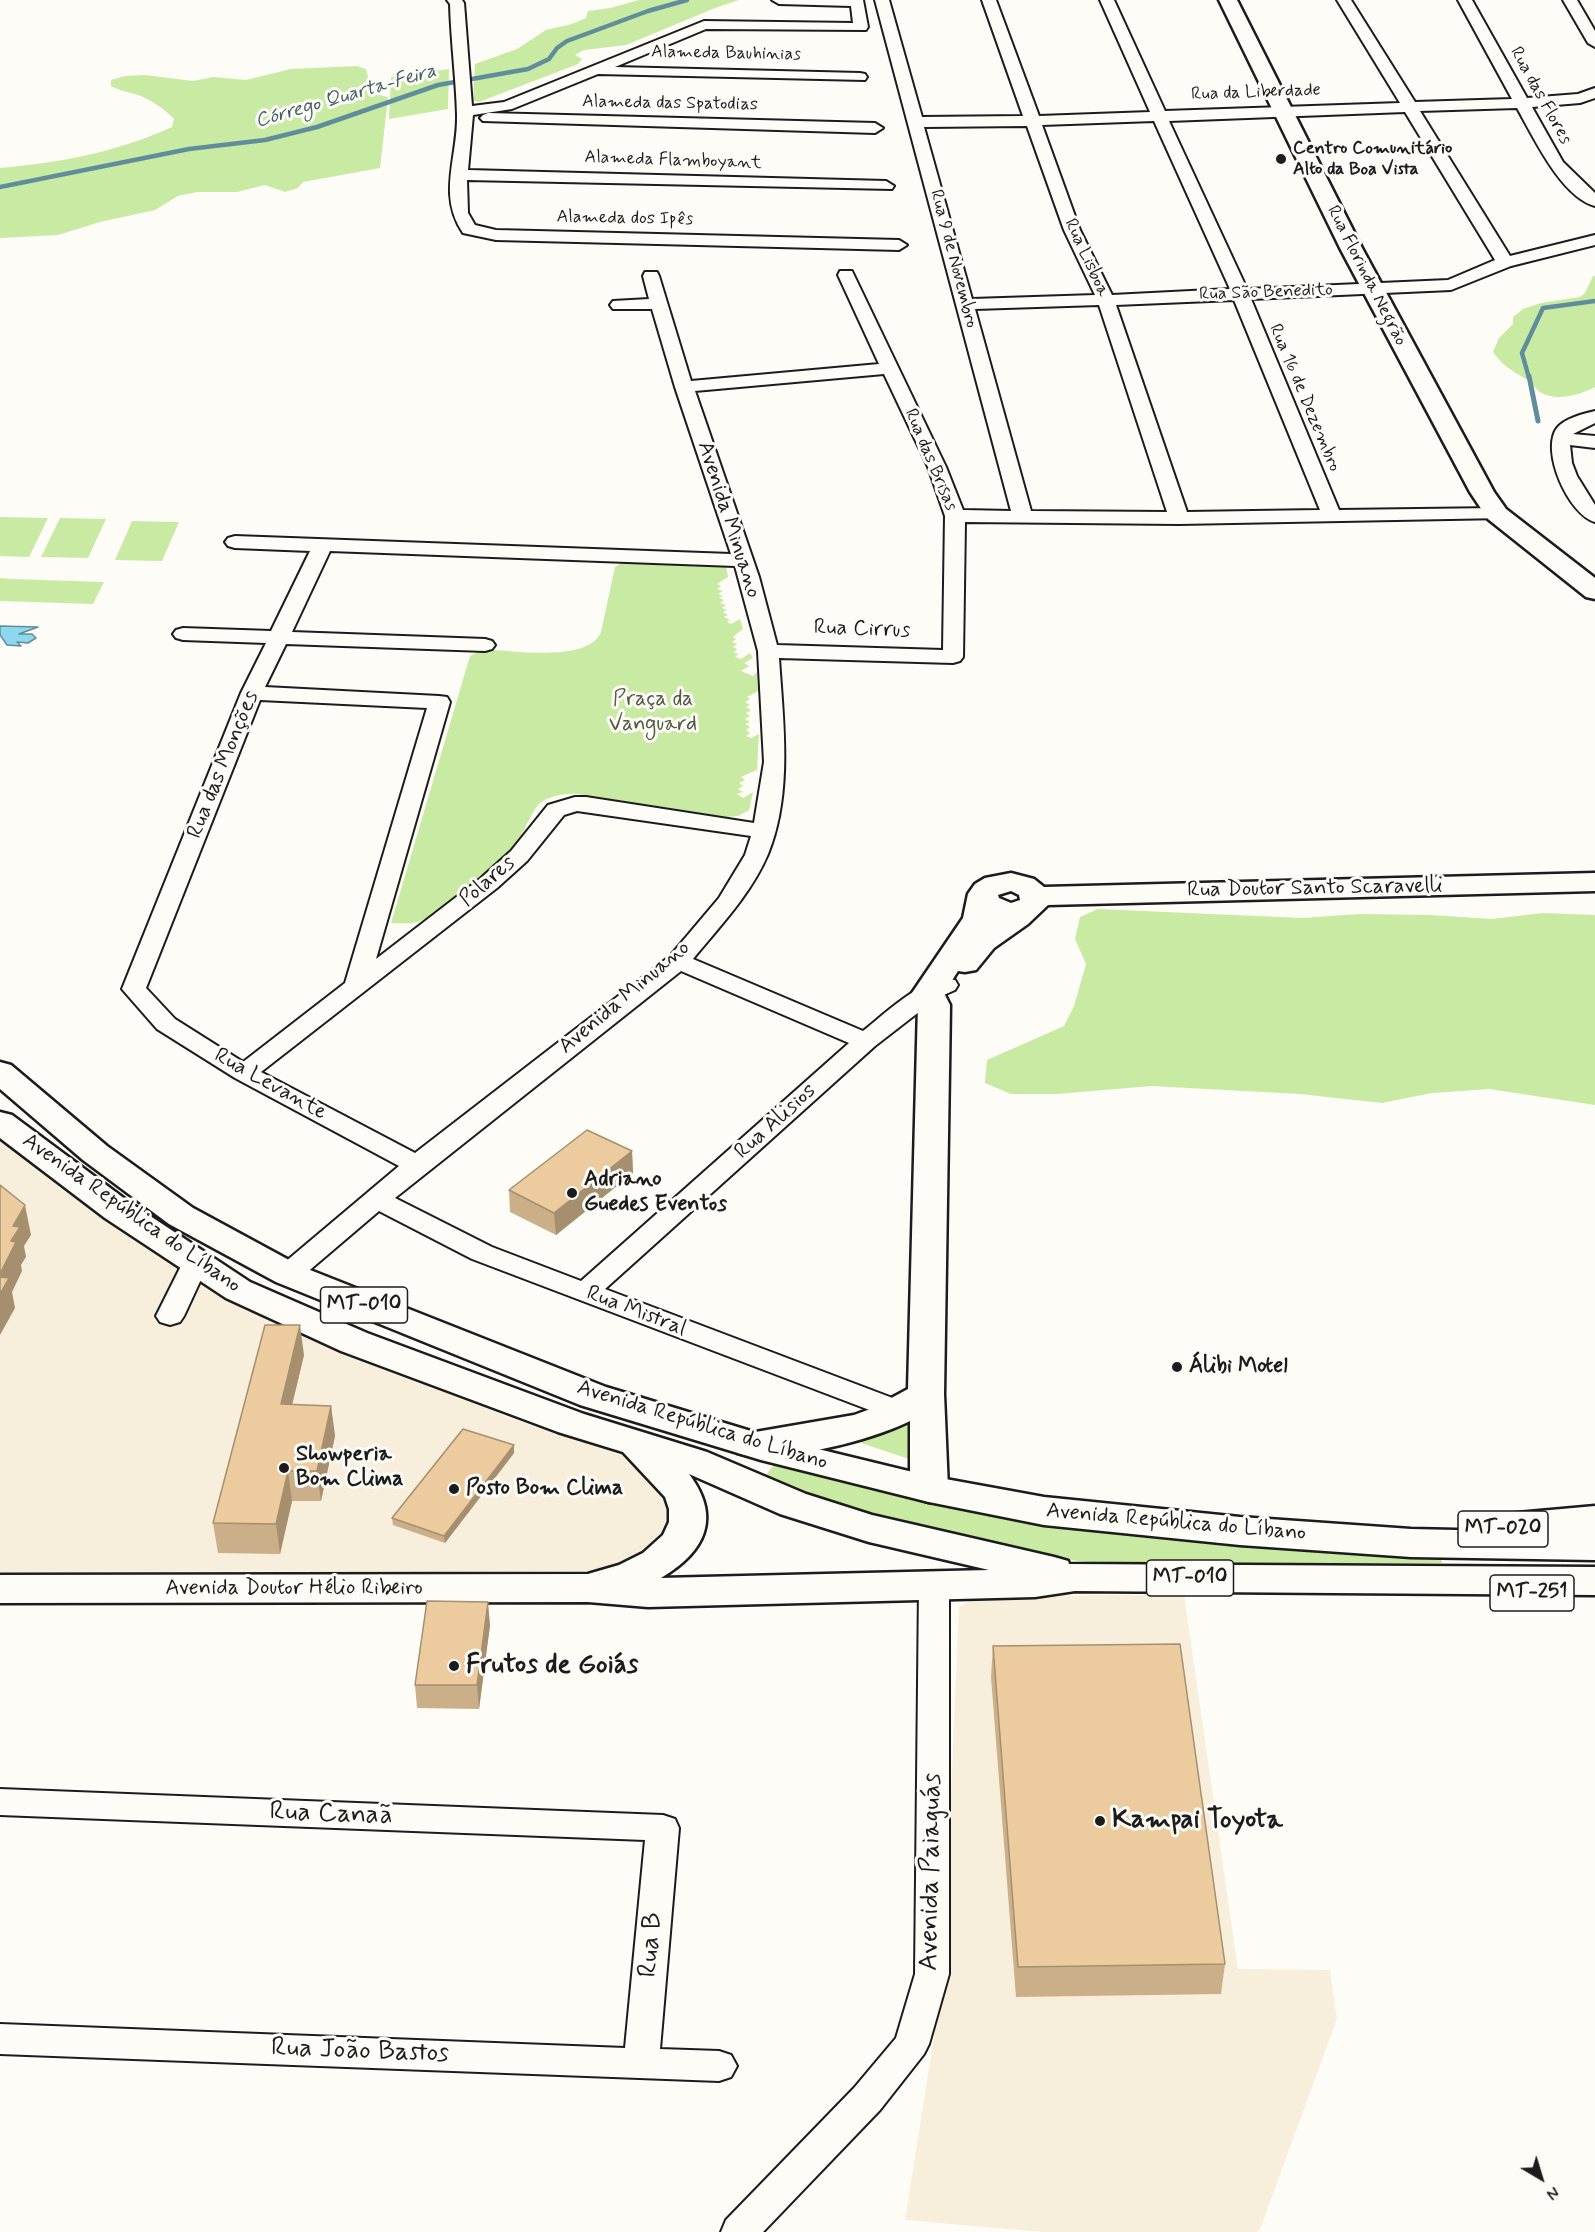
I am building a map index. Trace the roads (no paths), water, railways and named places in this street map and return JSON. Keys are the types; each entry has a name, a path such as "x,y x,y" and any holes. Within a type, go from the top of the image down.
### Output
{"main road":[{"name":"Rua Florinda Negrão","path":"1228,0 1281,111 1373,289 1454,442 1497,514 1595,591"},
{"name":"Rua Doutor Santo Scaravelli","path":"1031,902 1595,882"},
{"path":"913,1403 936,994 978,918 987,888 1002,883 1027,887 1031,902 1017,918 983,941 936,994"},
{"name":"Avenida República do Líbano","path":"0,1072 95,1154 181,1215 288,1274 593,1396 752,1444 929,1488 1044,1511 1240,1531 1412,1543"},
{"name":"Avenida República do Líbano","path":"0,1122 117,1210 238,1290 354,1342 519,1405 694,1461 793,1504 858,1524 1075,1577"},
{"path":"752,1444 852,1429 913,1403 928,1404 929,1488"},
{"name":"MT-010","path":"588,1588 634,1575 658,1562 673,1550 684,1534 690,1518 686,1499 679,1486 634,1442"},
{"name":"MT-020","path":"1412,1543 1523,1526 1595,1520"},
{"name":"MT-010","path":"1412,1543 1595,1546"},
{"name":"MT-010","path":"588,1588 648,1593 917,1587 1035,1583 1075,1577 1480,1582 1595,1581"},
{"name":"MT-251","path":"1480,1582 1595,1605"},
{"name":"Avenida Doutor Hélio Ribeiro","path":"0,1589 588,1588"}],"street":[{"path":"464,115 507,106 704,25 861,27 857,2 779,0"},
{"name":"Rua 9 de Novembro","path":"882,0 1023,518"},
{"name":"Rua Lisboa","path":"988,0 1072,230 1106,300 1179,518"},
{"name":"Rua 16 de Dezembro","path":"1107,0 1240,293 1332,516"},
{"path":"1344,0 1505,262"},
{"name":"Rua das Flores","path":"1465,0 1556,164 1581,191 1595,201"},
{"path":"1570,0 1595,43"},
{"name":"Alameda dos Ipês","path":"465,4 472,55 462,79 464,115 459,174 460,214 469,229 496,236 899,245"},
{"name":"Alameda Bauhinias","path":"591,71 860,76"},
{"name":"Rua da Liberdade","path":"917,122 1032,122 1521,103 1581,98 1595,93"},
{"name":"Alameda das Spatodias","path":"464,115 875,128"},
{"name":"Alameda Flamboyant","path":"459,174 886,186"},
{"name":"Rua São Benedito","path":"965,304 1451,285 1505,262 1595,240"},
{"name":"Rua das Brisas","path":"846,275 937,467 955,516 953,657"},
{"name":"Avenida Minuano","path":"288,1274 417,1165 678,961 729,901 756,855 764,831 775,762 768,651 742,560 684,387 651,276"},
{"path":"619,305 659,304"},
{"path":"684,387 890,368"},
{"path":"1595,417 1565,431 1561,438 1559,452 1565,471 1588,500 1595,516"},
{"path":"1561,438 1595,442"},
{"path":"955,516 1179,518 1497,514"},
{"path":"235,542 742,560"},
{"name":"Rua das Monções","path":"134,989 252,693 323,545"},
{"path":"183,634 485,645"},
{"name":"Rua Cirrus","path":"768,651 953,657"},
{"path":"252,693 439,702 357,984"},
{"name":"Polares","path":"244,1073 489,883 519,856 556,810 564,806 586,804 764,831"},
{"path":"678,961 866,1041"},
{"name":"Rua Levante","path":"134,989 166,1024 244,1073 417,1165"},
{"name":"Rua Alisios","path":"585,1292 866,1041 936,994"},
{"name":"Rua Mistral","path":"376,1199 482,1253 585,1292 913,1403"},
{"path":"170,1316 196,1262"},
{"name":"Avenida Paiaguás","path":"739,2232 867,2099 912,2044 932,1974 935,1651 917,1587"},
{"name":"Rua Canaã","path":"0,1802 663,1828"},
{"name":"Rua B","path":"641,2063 663,1828"},
{"name":"Rua João Bastos","path":"0,2039 719,2066"}],"water":[{"path":"0,626 38,627 19,634 32,634 36,638 28,643 17,642 21,646 7,645 0,635"}],"waterway":[{"name":"Córrego Quarta-Feira","path":"0,187 189,149 265,140 317,127 438,85 528,69 549,59 557,48 567,41 648,11 687,0"},
{"path":"1529,378 1522,353 1543,308 1595,301"},
{"path":"1529,376 1538,421"}],"place":[{"name":"Centro Comunitário Alto da Boa Vista","path":"1281,159"},
{"name":"Adriano Guedes Eventos","path":"572,1193"},
{"name":"Álibi Motel","path":"1177,1367"},
{"name":"Showperia Bom Clima","path":"284,1468"},
{"name":"Posto Bom Clima","path":"454,1489"},
{"name":"Frutos de Goiás","path":"454,1666"},
{"name":"Kampai Toyota","path":"1100,1821"}],"park label":[{"name":"Praça da Vanguard","path":"653,712"}]}
